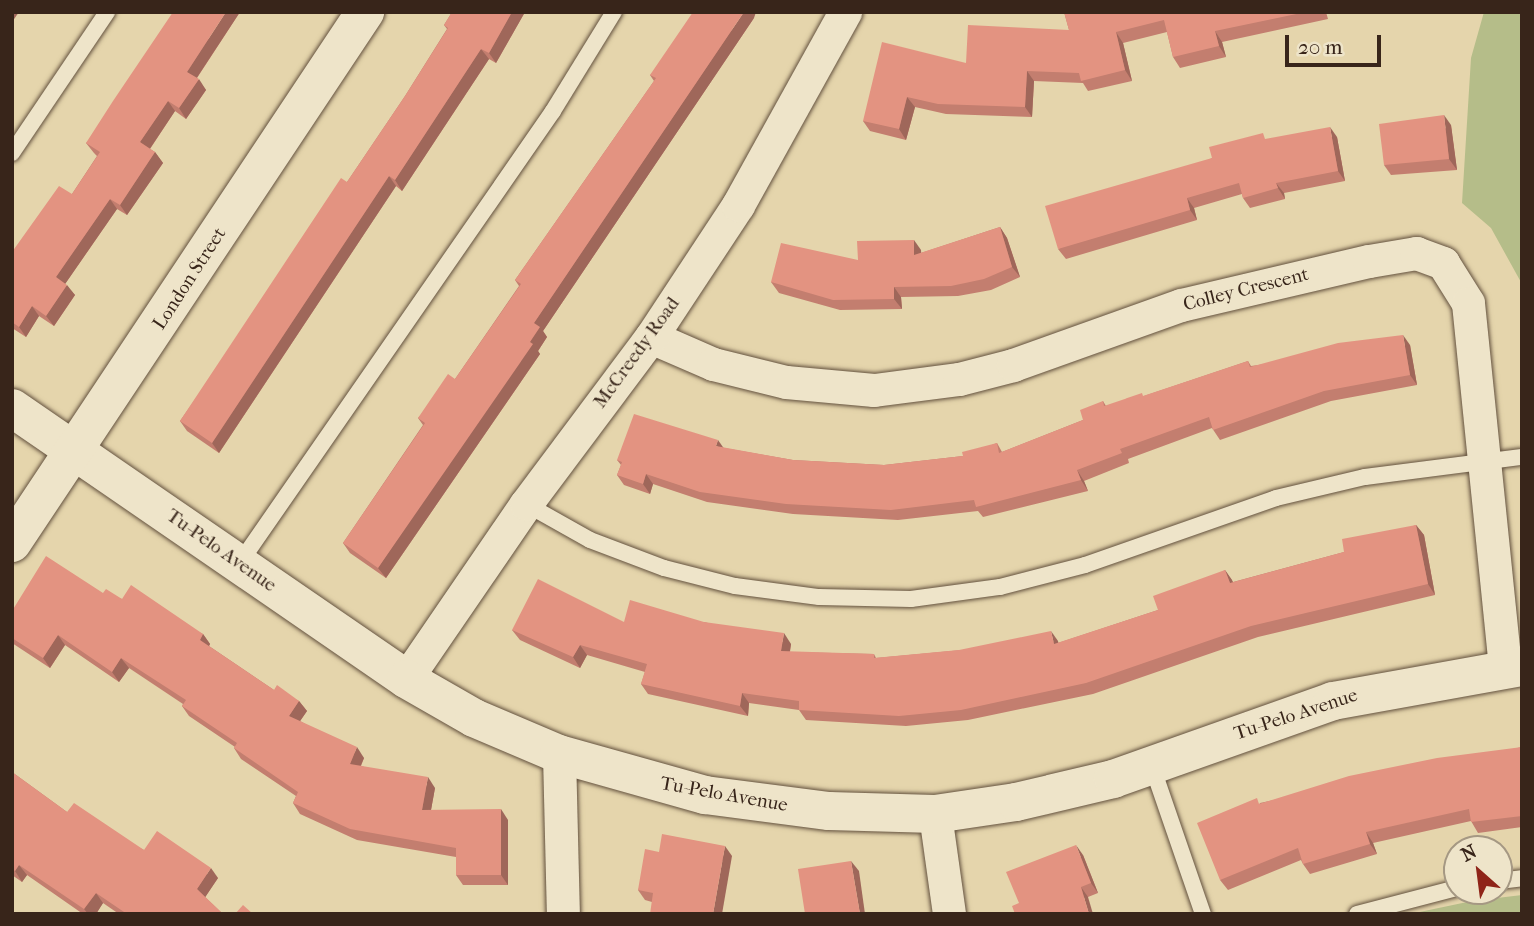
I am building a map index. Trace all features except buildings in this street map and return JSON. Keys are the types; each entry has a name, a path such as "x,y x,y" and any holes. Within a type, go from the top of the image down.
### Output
{"street":[{"name":"London Street","path":"12,543 77,451 365,12"},
{"name":"McCreedy Road","path":"406,679 526,504 651,337 738,205 845,12"},
{"name":"Colley Crescent","path":"651,337 713,364 786,382 873,390 959,379 1013,365 1181,305 1416,253 1443,263 1468,303 1481,461 1513,668"},
{"name":"Tu-Pelo Avenue","path":"12,408 406,679 474,718 559,754 705,795 829,811 935,814 1071,791 1152,766 1333,701 1513,668"},
{"path":"559,754 563,914"},
{"path":"935,814 949,914"}],"lane":[{"path":"12,153 107,12"},
{"path":"239,564 553,111 614,12"},
{"path":"526,504 590,540 664,568 735,586 819,597 911,599 1000,587 1085,565 1276,498 1365,477 1522,457"},
{"path":"1152,766 1203,914"},
{"path":"1357,914 1443,892"}],"green space":[{"path":"1484,12 1522,12 1522,284 1491,228 1462,203 1471,58"},
{"path":"1522,895 1522,914 1410,914 1453,905 1513,905 1513,896"}]}
